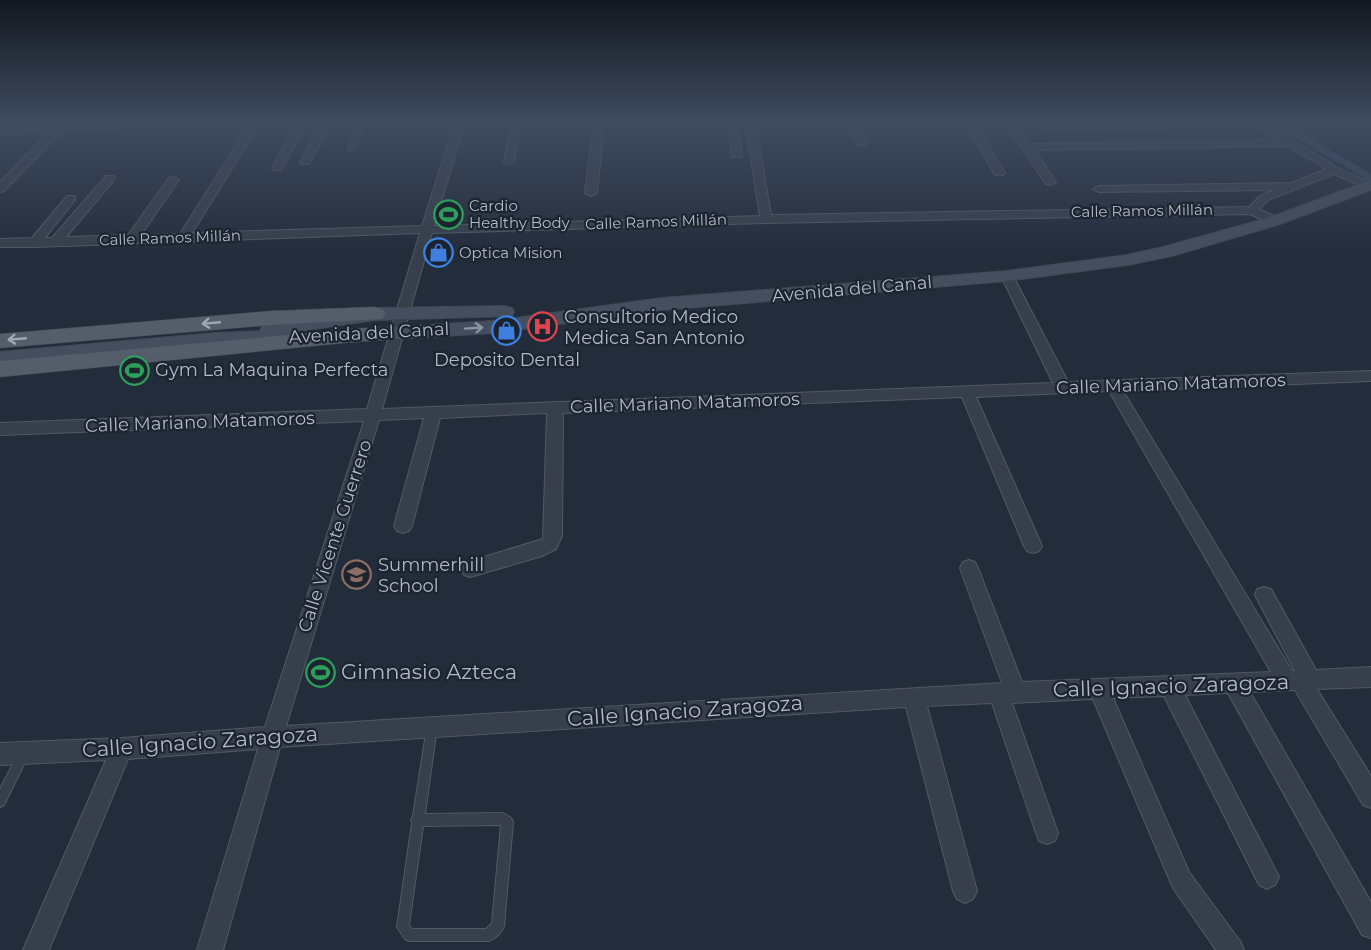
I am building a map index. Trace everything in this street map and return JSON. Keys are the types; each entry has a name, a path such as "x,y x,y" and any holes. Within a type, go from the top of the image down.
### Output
{"main road":[{"name":"Avenida del Canal","path":"0,359 212,339 395,334 493,327 662,304 1007,276 1166,252 1274,221 1370,186"},
{"path":"0,341 271,318 375,314 605,311"},
{"path":"212,339 375,314"},
{"path":"0,369 366,335"}],"street":[{"path":"0,189 23,166"},
{"path":"183,237 228,166"},
{"name":"Calle Vicente Guerrero","path":"210,950 272,737 373,415 395,334 447,166"},
{"path":"591,192 594,166"},
{"path":"757,166 766,219"},
{"path":"995,166 999,173"},
{"path":"1040,166 1050,182"},
{"path":"1328,166 1370,186"},
{"path":"1252,210 1264,198 1334,170"},
{"path":"56,242 110,178"},
{"path":"131,240 172,180"},
{"path":"1099,189 1298,186"},
{"path":"35,243 71,198"},
{"name":"Calle Ramos Millán","path":"0,243 766,219 1252,210 1274,221"},
{"path":"1007,276 1063,388"},
{"name":"Calle Mariano Matamoros","path":"0,429 1371,376"},
{"path":"1113,386 1300,680 1371,797"},
{"path":"967,392 1033,546"},
{"path":"470,568 542,549 550,544 555,408"},
{"path":"403,526 433,413"},
{"path":"969,568 1047,832"},
{"path":"1264,595 1300,680"},
{"name":"Calle Ignacio Zaragoza","path":"0,754 122,749 272,737 914,697 1371,677"},
{"path":"1234,684 1371,926"},
{"path":"1170,687 1267,877"},
{"path":"1099,689 1181,880 1231,950"},
{"path":"914,697 965,891"},
{"path":"36,950 122,749"}],"lane":[{"path":"417,820 503,819 507,822 498,926 495,932 489,935 409,935 403,927 417,820 432,727"},
{"path":"0,801 24,753"}],"waterway":[{"path":"1350,166 1371,179"}],"place":[{"name":"Cardio Healthy Body","path":"448,215"},
{"name":"Optica Mision","path":"438,253"},
{"name":"Consultorio Medico Medica San Antonio","path":"543,327"},
{"name":"Deposito Dental","path":"507,331"},
{"name":"Gym La Maquina Perfecta","path":"134,370"},
{"name":"Summerhill School","path":"357,575"},
{"name":"Gimnasio Azteca","path":"320,672"}]}
